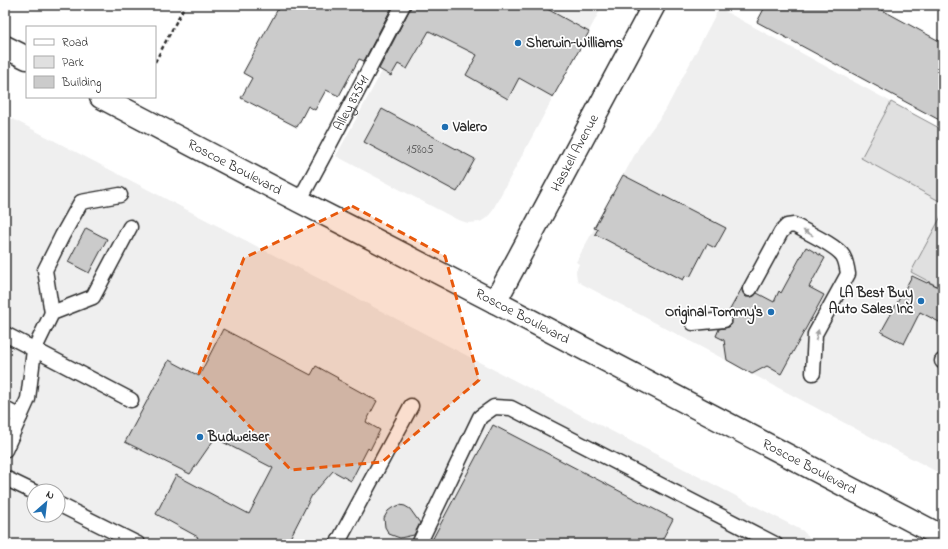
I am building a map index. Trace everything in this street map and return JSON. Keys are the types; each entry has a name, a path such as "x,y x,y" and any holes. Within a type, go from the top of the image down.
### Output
{"main road":[{"name":"Haskell Avenue","path":"495,302 654,5"},
{"path":"5,47 26,58"},
{"name":"Roscoe Boulevard","path":"103,98 943,537"}],"lane":[{"name":"Alley 87541","path":"299,201 403,5"},
{"path":"5,450 28,399 34,350 52,313 45,270 81,202 120,195"},
{"path":"750,289 781,232 787,226 794,225 836,248 842,255 848,274 816,334 813,374"},
{"path":"52,313 93,297 130,227"},
{"path":"693,323 724,320"},
{"path":"5,334 131,400"},
{"path":"337,544 411,406"},
{"path":"419,544 480,417 494,407 512,408 775,544"},
{"path":"5,410 20,417"},
{"path":"5,478 26,488"},
{"path":"66,508 138,544"}],"path":[{"path":"156,60 185,5"}],"highlighted area":[{"path":"352,206 445,256 479,380 382,462 291,470 199,373 244,258"}],"shaded area":[{"name":"Valero","path":"418,5 603,5 491,213 480,222 468,223 458,220 336,156"},
{"path":"719,8 891,102 861,158 943,203 943,213 911,272 943,289 943,475 577,280 576,271 579,264 576,262 640,145 665,111"},
{"path":"5,115 803,531 816,544 5,544"}],"green space":[{"path":"891,102 943,130 943,203 861,158"},
{"path":"943,213 943,289 911,272"}],"building":[{"path":"280,5 393,5 364,61 359,59 339,96 326,90 315,110 308,106 297,127 241,98 252,78 243,73"},
{"name":"Sherwin-Williams","path":"411,5 540,5 589,32 553,97 519,78 508,99 466,75 477,55 429,31 407,69 398,64 391,76 379,69"},
{"path":"766,5 873,5 943,43 943,122 757,22"},
{"name":"Valero","path":"382,109 475,159 457,192 364,142"},
{"path":"623,175 726,228 715,248 707,244 690,277 686,275 683,280 595,234 598,229 594,228"},
{"path":"86,228 107,239 89,273 68,262"},
{"name":"Original Tommy's","path":"806,247 825,258 809,287 824,295 781,374 767,366 752,374 727,360 724,340 716,336 719,329 729,327 732,324 731,315 728,313 742,288 746,297 754,296 757,293 774,302 779,291 781,293"},
{"name":"LA Best Buy Auto Sales Inc","path":"912,276 943,289 943,324 920,312 904,344 881,332"},
{"name":"Budweiser","path":"223,329 311,375 316,366 377,401 366,422 380,430 370,450 368,448 351,481 333,471 312,495 287,544 194,544 198,537 156,514 176,475 249,514 273,468 215,438 190,474 125,442 169,360 199,376"},
{"path":"493,425 673,519 660,544 430,544"},
{"path":"400,505 410,509 420,523 414,535 400,538 389,534 385,527 384,518 388,511"}],"place":[{"name":"Sherwin-Williams","path":"518,43"},
{"name":"Valero","path":"445,127"},
{"name":"LA Best Buy Auto Sales Inc","path":"921,301"},
{"name":"Original Tommy's","path":"771,312"},
{"name":"Budweiser","path":"200,437"}]}
